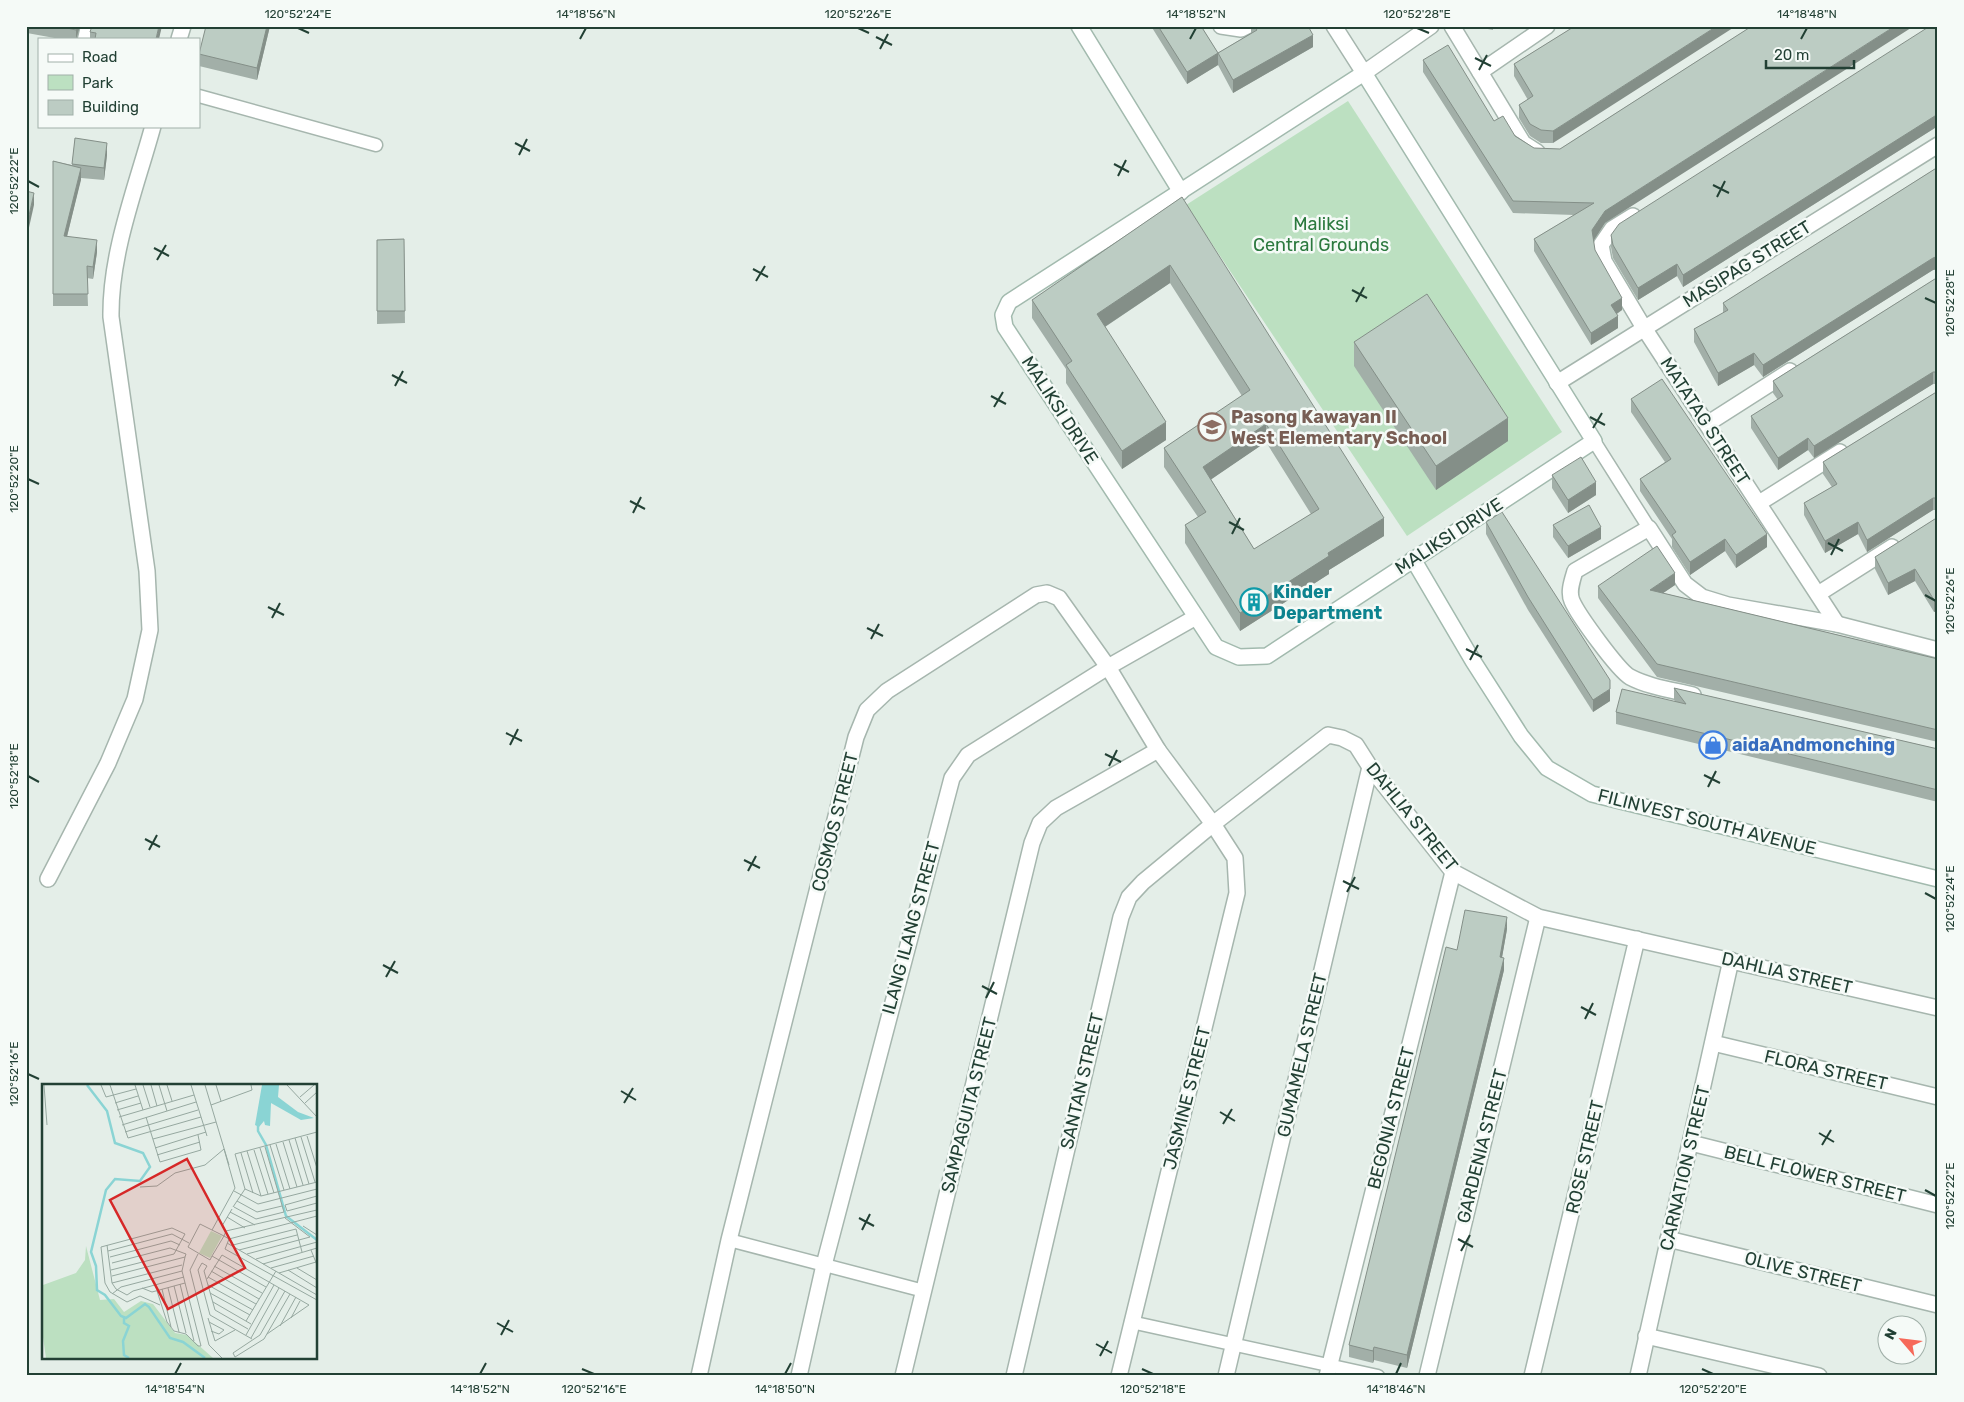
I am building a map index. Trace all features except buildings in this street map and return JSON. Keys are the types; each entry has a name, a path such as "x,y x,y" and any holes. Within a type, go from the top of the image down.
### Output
{"street":[{"path":"179,38 183,26"},
{"path":"1079,26 1180,192"},
{"path":"1221,26 1241,29 1247,26"},
{"path":"1334,26 1594,441"},
{"name":"MALIKSI DRIVE","path":"1431,26 1364,73 1009,302 1003,315 1005,327 1216,647 1239,657 1267,656 1594,441"},
{"path":"1452,26 1523,142 1538,152 1555,153"},
{"path":"1480,72 1546,27"},
{"path":"48,879 108,763 135,699 150,630 147,571 112,316 111,290 116,258 151,128"},
{"name":"MASIPAG STREET","path":"1557,382 1938,145"},
{"name":"MATATAG STREET","path":"1645,208 1612,230 1601,245 1604,261 1644,328 1837,624"},
{"path":"1707,424 1806,361"},
{"path":"1759,503 1856,442"},
{"path":"1709,698 1642,683 1628,676 1616,664 1572,600 1570,585 1575,571 1649,528 1685,584 1702,597 1728,606 1837,624 1935,647"},
{"path":"1818,594 1906,538"},
{"name":"FILINVEST SOUTH AVENUE","path":"1413,559 1473,661 1521,736 1547,768 1592,794 1938,879"},
{"name":"COSMOS STREET","path":"699,1376 729,1240 854,747 867,710 887,691 1036,595 1048,593 1059,598 1108,668"},
{"name":"ILANG ILANG STREET","path":"798,1376 824,1265 952,778 968,755 1108,668 1196,617"},
{"path":"1108,668 1158,750 1213,824"},
{"name":"DAHLIA STREET","path":"1213,824 1328,735 1342,738 1356,745 1370,767 1453,872 1538,917 1938,1008"},
{"name":"SAMPAGUITA STREET","path":"903,1376 1030,852 1040,823 1056,808 1158,750"},
{"name":"GUMAMELA STREET","path":"1226,1376 1370,767"},
{"name":"JASMINE STREET","path":"1119,1376 1237,892 1235,858 1213,824"},
{"name":"SANTAN STREET","path":"1014,1376 1120,917 1130,898 1143,882 1213,824"},
{"name":"BEGONIA STREET","path":"1328,1370 1453,872"},
{"name":"GARDENIA STREET","path":"1427,1376 1538,917"},
{"name":"ROSE STREET","path":"1532,1376 1637,939"},
{"name":"CARNATION STREET","path":"1638,1376 1731,960"},
{"name":"FLORA STREET","path":"1713,1043 1938,1097"},
{"name":"BELL FLOWER STREET","path":"1691,1143 1938,1205"},
{"name":"OLIVE STREET","path":"1668,1238 1938,1305"},
{"path":"1646,1336 1819,1376"}],"lane":[{"path":"200,96 376,145"},
{"path":"1594,441 1649,528"},
{"path":"729,1240 924,1291"},
{"path":"1131,1322 1233,1344 1328,1370 1378,1376"}],"green space":[{"name":"Maliksi Central Grounds","path":"1348,101 1562,432 1407,536 1186,205"}],"place":[{"name":"Pasong Kawayan II West Elementary School","path":"1212,427"},
{"name":"Kinder Department","path":"1254,602"},
{"name":"aidaAndmonching","path":"1713,745"}]}
